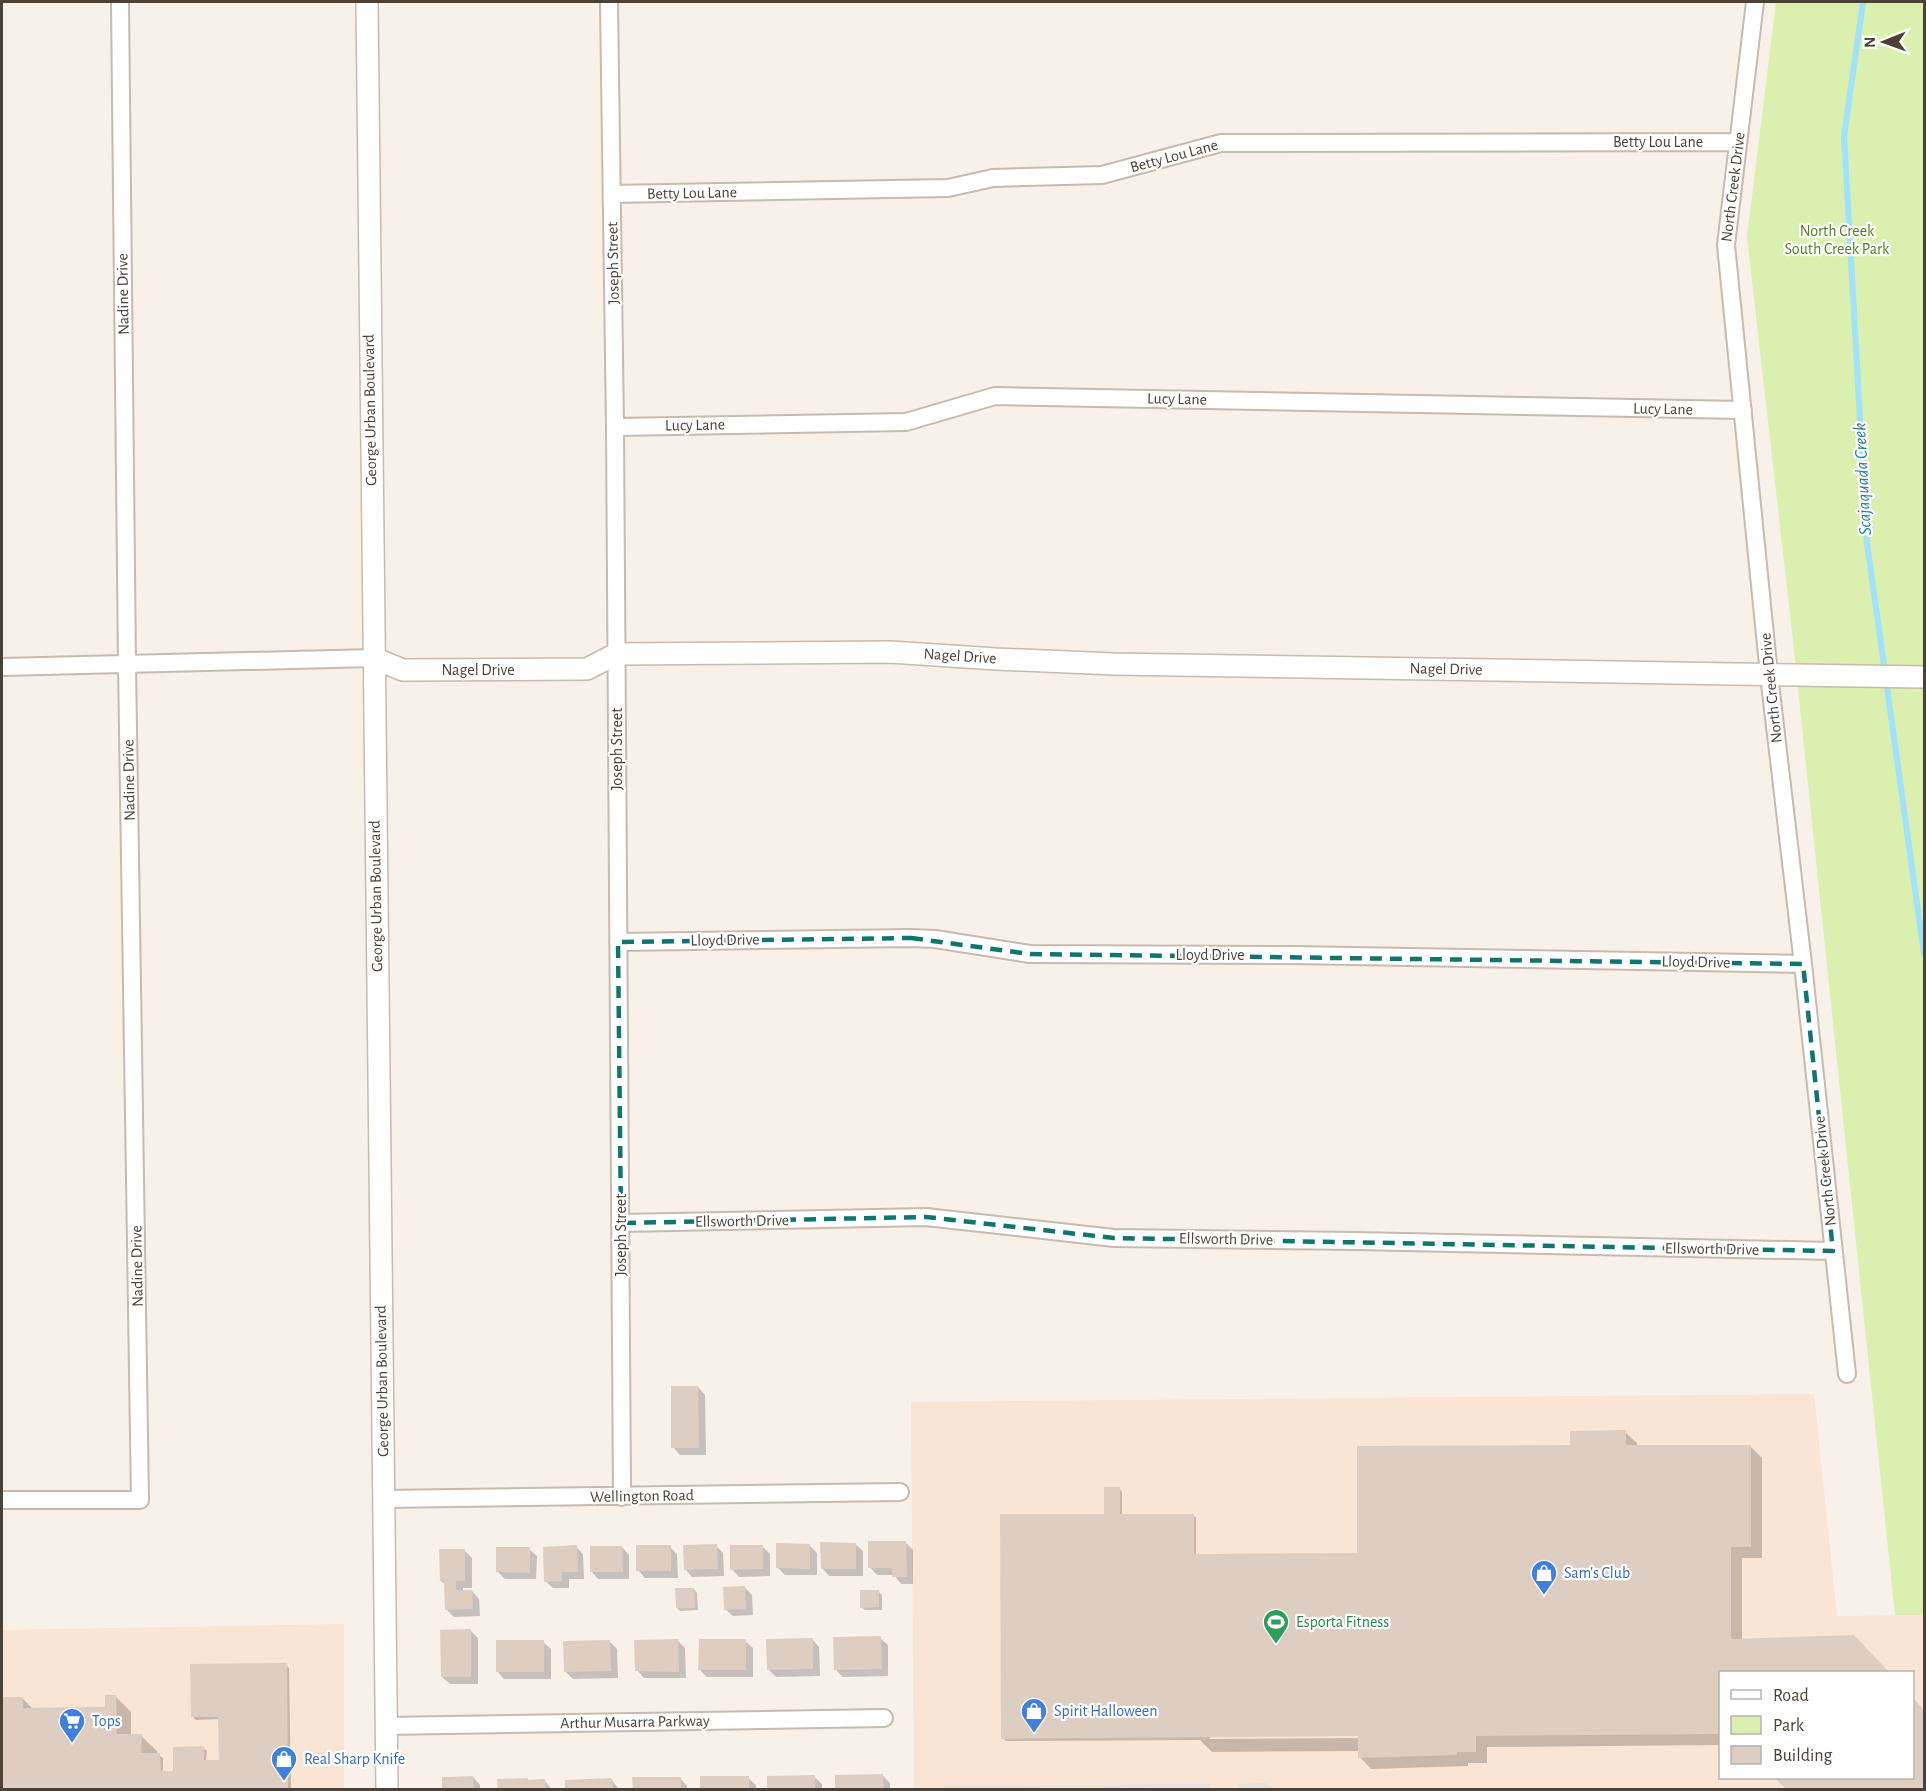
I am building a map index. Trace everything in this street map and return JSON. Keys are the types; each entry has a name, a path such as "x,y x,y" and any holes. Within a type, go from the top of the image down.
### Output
{"street":[{"name":"Nadine Drive","path":"2,1500 140,1500 127,664 120,2"},
{"name":"George Urban Boulevard","path":"366,2 387,1790"},
{"name":"Joseph Street","path":"609,2 615,427 622,1497"},
{"name":"North Creek Drive","path":"1755,2 1726,245 1769,675 1847,1374"},
{"name":"Betty Lou Lane","path":"612,194 948,188 993,178 1102,175 1221,143 1738,142"},
{"name":"Lucy Lane","path":"615,427 906,422 995,396 1743,410"},
{"name":"Nagel Drive","path":"2,667 373,658 403,670 587,669 616,654 890,652 1114,664 1917,677"},
{"name":"Lloyd Drive","path":"618,942 911,938 935,939 1030,954 1294,955 1803,964"},
{"name":"Ellsworth Drive","path":"621,1223 926,1217 1114,1238 1833,1251"},
{"name":"Wellington Road","path":"383,1500 900,1492"},
{"name":"Arthur Musarra Parkway","path":"386,1726 884,1718"}],"highlighted area":[{"path":"911,938 1030,954 1803,964 1833,1251 1114,1238 926,1217 621,1223 618,942"}],"shaded area":[{"path":"1814,1394 1837,1616 1924,1615 1924,1789 914,1789 911,1402"},
{"path":"344,1624 344,1789 2,1789 2,1630"},
{"path":"1266,1783 1276,1789 1239,1789 1239,1784"},
{"path":"1210,1784 1210,1790 944,1789 944,1786"}],"green space":[{"name":"North Creek South Creek Park","path":"1776,2 1924,2 1924,1615 1895,1615 1793,641 1747,237"}],"building":[{"path":"671,1386 698,1386 699,1448 671,1448"},
{"path":"1626,1430 1626,1445 1751,1445 1751,1547 1731,1547 1731,1639 1854,1635 1888,1671 1719,1671 1719,1734 1476,1736 1476,1752 1457,1752 1457,1755 1358,1758 1358,1736 1001,1739 1000,1514 1104,1514 1104,1487 1120,1487 1120,1514 1194,1514 1194,1554 1357,1553 1357,1446 1570,1445 1570,1431"},
{"path":"868,1541 906,1541 907,1577 892,1577 892,1568 868,1568"},
{"path":"820,1542 856,1543 856,1569 821,1569"},
{"path":"776,1543 810,1544 810,1569 776,1568"},
{"path":"717,1544 718,1569 684,1570 683,1545"},
{"path":"577,1545 578,1572 562,1572 562,1581 544,1582 543,1547"},
{"path":"636,1545 671,1545 671,1571 636,1571"},
{"path":"730,1545 763,1545 763,1569 730,1570"},
{"path":"590,1546 622,1546 623,1572 590,1572"},
{"path":"496,1547 530,1547 530,1573 496,1572"},
{"path":"439,1549 465,1549 465,1581 456,1581 456,1590 472,1590 473,1609 445,1610 444,1581 440,1581"},
{"path":"745,1586 746,1609 724,1610 723,1587"},
{"path":"675,1588 694,1588 695,1608 676,1608"},
{"path":"860,1590 879,1590 879,1607 860,1608"},
{"path":"471,1629 471,1677 441,1677 440,1630"},
{"path":"881,1636 882,1669 834,1670 833,1637"},
{"path":"813,1638 813,1669 767,1670 766,1639"},
{"path":"678,1639 679,1672 635,1671 634,1640"},
{"path":"699,1639 746,1639 746,1670 698,1670"},
{"path":"496,1640 544,1640 544,1672 496,1672"},
{"path":"610,1640 611,1671 564,1672 563,1641"},
{"path":"287,1663 288,1790 2,1790 2,1697 23,1697 23,1708 105,1707 105,1695 116,1695 117,1734 142,1734 141,1753 160,1753 161,1771 173,1771 173,1747 204,1746 204,1760 219,1760 218,1717 191,1717 190,1664"},
{"path":"1914,1699 1924,1710 1924,1790 1787,1790 1776,1779 1914,1779"},
{"path":"883,1774 884,1790 835,1790 835,1775"},
{"path":"815,1775 815,1790 767,1790 767,1776"},
{"path":"473,1776 474,1790 442,1790 442,1777"},
{"path":"700,1776 749,1776 749,1790 700,1790"},
{"path":"632,1777 681,1777 681,1790 633,1790"},
{"path":"528,1778 528,1780 545,1779 546,1790 498,1790 497,1779"},
{"path":"612,1778 613,1790 565,1790 565,1780"}],"waterway":[{"name":"Scajaquada Creek","path":"1863,2 1844,136 1867,543 1924,954"}],"place":[{"name":"Sam's Club","path":"1544,1596"},
{"name":"Esporta Fitness","path":"1276,1645"},
{"name":"Spirit Halloween","path":"1034,1734"},
{"name":"Tops","path":"72,1744"},
{"name":"Real Sharp Knife","path":"284,1782"}]}
